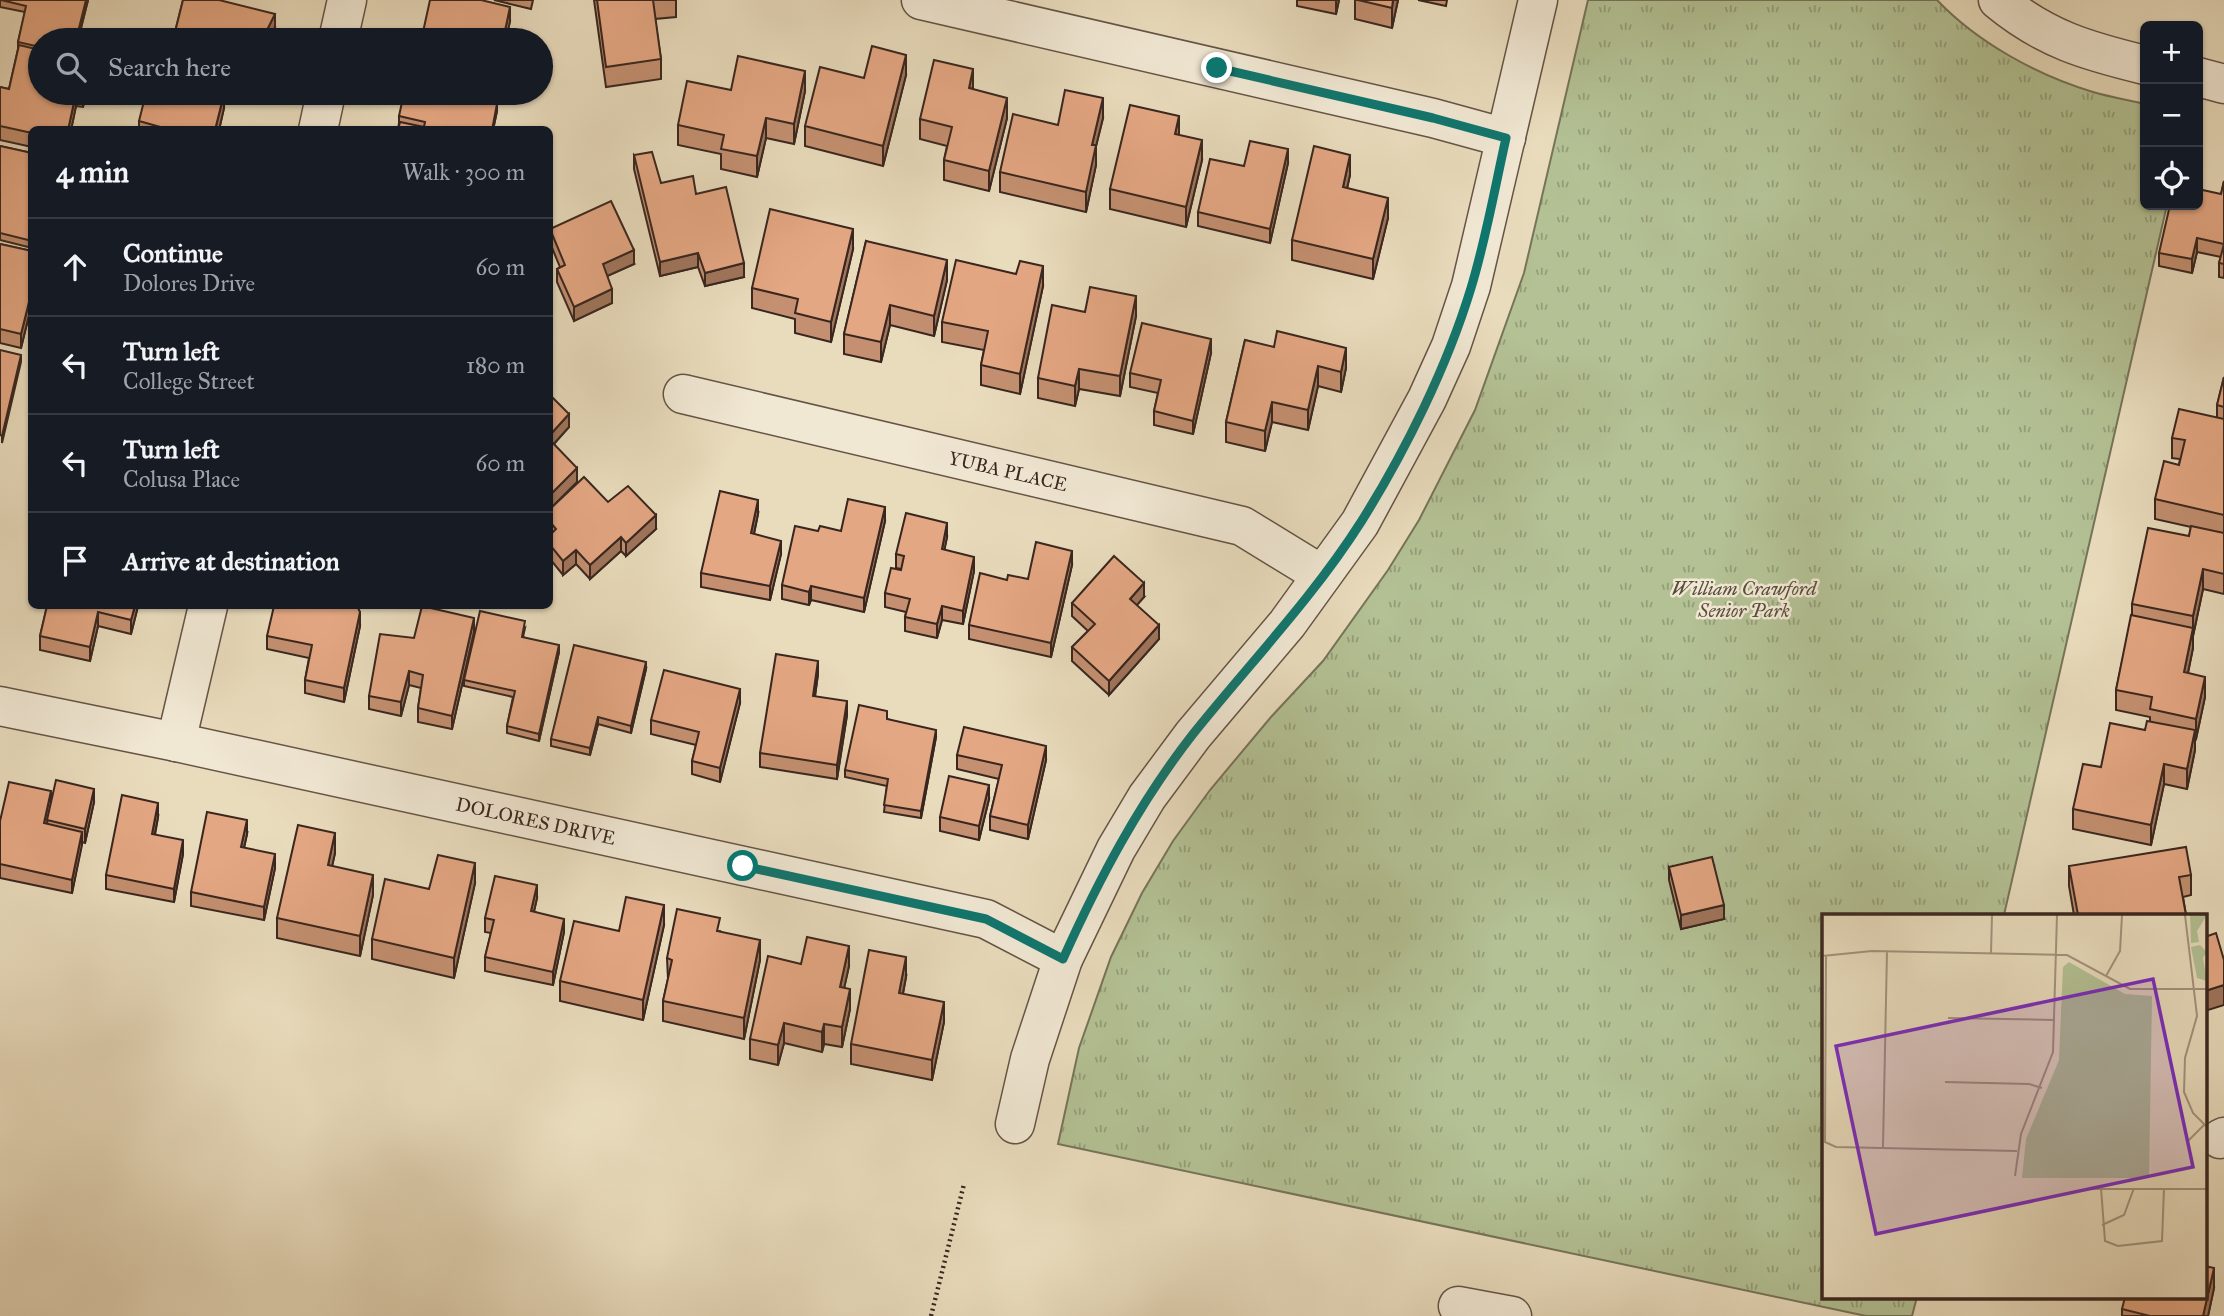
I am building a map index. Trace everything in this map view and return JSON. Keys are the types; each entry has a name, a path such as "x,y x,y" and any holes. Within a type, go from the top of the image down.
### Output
{"street":[{"path":"341,28 347,0"},
{"path":"921,0 1433,118 1506,138"},
{"path":"1015,1124 1030,1059 1063,959 1116,849 1147,797 1193,735 1287,624 1360,523 1391,469 1451,346 1472,286 1538,0"},
{"path":"1998,0 2054,38 2099,54 2140,64"},
{"path":"2203,78 2224,83"},
{"path":"319,126 323,105"},
{"name":"YUBA PLACE","path":"683,394 1242,526 1322,575"},
{"path":"176,742 207,609"},
{"name":"DOLORES DRIVE","path":"0,706 986,919 1063,959"},
{"path":"1458,1306 1512,1316"}],"path":[{"path":"931,1316 964,1184"}],"green space":[{"name":"William Crawford Senior Park","path":"1588,0 1937,0 1990,44 2030,67 2093,92 2140,103 2140,210 2166,210 2004,914 1822,914 1822,1298 1917,1298 1912,1316 1866,1316 1058,1144 1079,1048 1111,957 1142,893 1173,841 1210,790 1271,717 1323,661 1388,570 1419,520 1475,410 1524,273"}],"building":[{"path":"1,0 86,0 79,28 28,28 28,44 18,42 26,6"},
{"path":"183,0 219,0 275,14 268,28 176,28"},
{"path":"430,0 481,0 510,7 506,28 424,28"},
{"path":"597,0 653,0 661,59 606,67"},
{"path":"1358,0 1393,0 1392,8"},
{"path":"19,45 28,47 28,105 73,105 69,126 28,126 28,132 0,126 0,87 9,89"},
{"path":"872,46 906,55 883,146 805,126 820,67 864,78"},
{"path":"738,56 805,71 794,124 766,118 757,156 721,149 724,135 678,125 687,81 731,90"},
{"path":"934,60 973,69 969,88 1007,98 989,171 944,160 952,127 920,119"},
{"path":"1065,90 1103,98 1092,145 1096,145 1086,192 1000,172 1013,114 1058,125"},
{"path":"143,105 221,105 216,126 157,126 139,121"},
{"path":"401,105 497,105 493,126 424,126 425,122 399,116"},
{"path":"1130,105 1179,116 1175,134 1202,140 1186,207 1110,189"},
{"path":"400,122 419,126 399,126"},
{"path":"1250,141 1288,149 1270,229 1198,212 1210,159 1244,166"},
{"path":"0,146 28,152 28,240 0,233"},
{"path":"1314,146 1350,155 1343,187 1388,198 1373,259 1292,240"},
{"path":"652,152 661,183 693,176 696,194 726,187 744,263 705,273 698,253 660,262 634,155"},
{"path":"2224,181 2224,244 2197,238 2192,259 2159,253 2169,210 2203,210 2203,190 2221,194"},
{"path":"611,201 634,250 603,264 612,289 574,307 557,269 565,265 553,236 553,228"},
{"path":"770,209 853,229 831,322 795,313 798,299 752,288"},
{"path":"866,241 947,260 934,316 890,305 881,342 844,334"},
{"path":"0,244 28,250 28,306 21,334 0,329"},
{"path":"2224,244 2224,264 2219,263"},
{"path":"956,260 1016,274 1020,261 1043,266 1020,374 981,365 988,331 942,322"},
{"path":"1090,287 1136,296 1120,376 1079,369 1075,386 1038,378 1052,305 1085,312"},
{"path":"1142,323 1211,339 1193,421 1154,411 1161,380 1130,373"},
{"path":"1277,331 1346,348 1341,372 1318,366 1308,410 1272,402 1265,431 1226,422 1245,340 1274,347"},
{"path":"0,350 21,355 2,436 0,435"},
{"path":"2224,377 2224,407 2217,405"},
{"path":"553,398 569,414 553,432"},
{"path":"2179,409 2224,419 2224,515 2155,499 2164,461 2179,465 2185,440 2172,438"},
{"path":"553,443 577,468 553,492"},
{"path":"584,477 608,502 628,486 656,515 626,543 621,537 590,565 576,550 563,561 553,549 553,532 556,529 553,526 553,506"},
{"path":"720,491 758,500 751,533 781,541 770,586 701,573"},
{"path":"848,499 885,507 864,598 811,586 809,592 782,585 795,526 818,531 820,526 841,531"},
{"path":"906,513 947,523 942,549 974,557 963,611 942,606 937,624 905,617 910,599 885,593 891,568 901,570 904,556 896,554"},
{"path":"2191,526 2224,533 2224,574 2203,569 2193,616 2132,604 2148,528 2189,536"},
{"path":"1036,542 1072,551 1051,643 969,625 980,573 1007,580 1008,575 1028,579"},
{"path":"1114,556 1144,583 1130,599 1159,625 1109,681 1072,647 1095,624 1072,603"},
{"path":"46,609 134,609 131,620 98,612 90,647 40,636"},
{"path":"273,609 358,609 360,612 344,688 305,680 312,645 267,636"},
{"path":"421,609 435,609 474,618 452,716 418,708 423,675 409,671 401,702 369,696 380,634 414,638"},
{"path":"480,611 525,621 522,637 559,645 539,734 507,726 515,691 464,680"},
{"path":"2131,615 2193,628 2184,672 2205,677 2196,719 2150,709 2152,697 2116,690"},
{"path":"574,645 646,662 631,726 598,717 590,748 551,739"},
{"path":"776,654 818,661 813,696 847,701 837,765 760,753"},
{"path":"664,670 740,689 720,768 692,761 699,732 651,720"},
{"path":"859,705 887,711 887,719 936,730 921,811 884,805 888,779 845,770"},
{"path":"2147,721 2195,730 2187,769 2164,764 2151,825 2073,809 2083,764 2101,767 2110,723 2145,730"},
{"path":"964,727 1046,746 1028,825 990,816 1002,765 957,755"},
{"path":"949,776 989,785 979,826 940,817"},
{"path":"56,780 94,789 85,829 47,820"},
{"path":"9,782 51,791 44,823 82,832 72,880 0,864 0,821"},
{"path":"122,795 158,803 152,834 183,840 174,889 106,875"},
{"path":"207,812 247,820 241,847 275,854 264,907 191,892"},
{"path":"298,825 335,833 328,865 373,875 360,936 277,918"},
{"path":"2186,847 2191,875 2179,877 2186,914 2078,914 2069,866"},
{"path":"438,855 475,863 454,958 372,939 385,879 429,889"},
{"path":"1712,857 1724,905 1681,915 1669,867"},
{"path":"495,876 537,885 531,911 564,919 553,972 485,957 494,920 485,918"},
{"path":"626,897 664,905 643,1000 560,981 574,921 619,931"},
{"path":"677,909 720,918 717,931 760,940 744,1018 663,1001 672,960 667,958"},
{"path":"2216,933 2224,960 2224,985 2206,991 2206,937"},
{"path":"807,937 849,946 840,987 850,989 842,1027 824,1024 822,1032 784,1023 778,1045 750,1039 768,956 801,964"},
{"path":"869,950 906,957 899,993 944,1002 932,1060 851,1044"},
{"path":"2206,1266 2214,1268 2203,1316 2150,1316 2122,1309 2125,1298 2206,1298"}],"route":[{"path":"743,866 986,919 1063,959 1116,849 1147,797 1193,735 1287,624 1360,523 1403,446 1451,346 1472,286 1506,138 1433,118 1217,68"}]}
